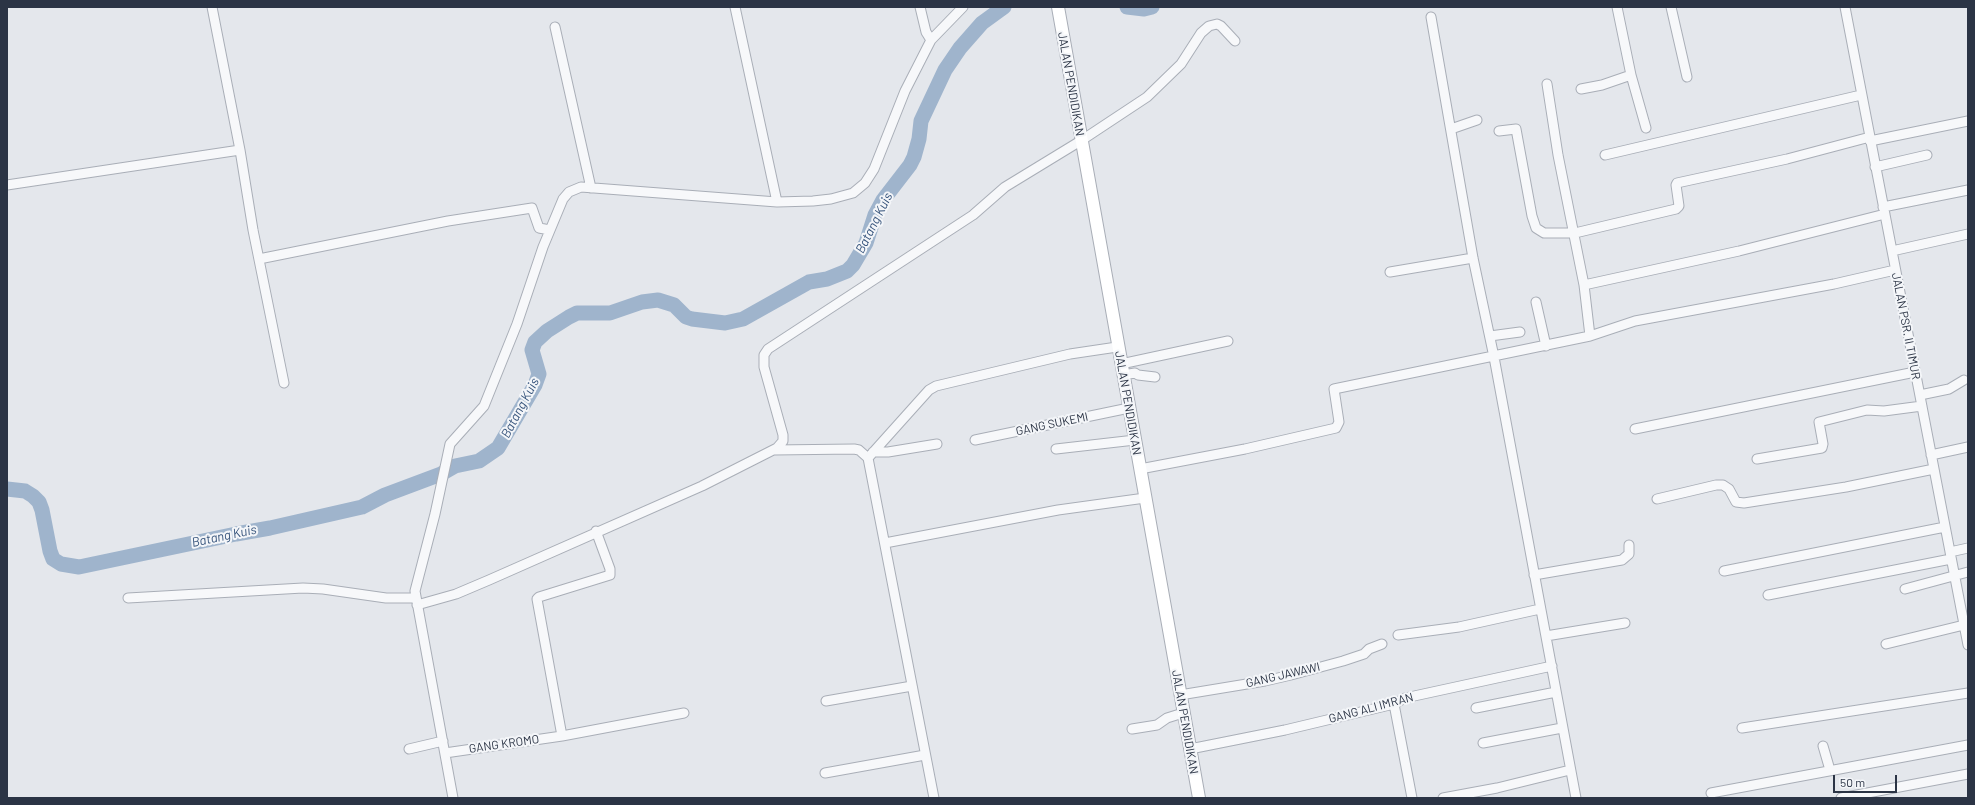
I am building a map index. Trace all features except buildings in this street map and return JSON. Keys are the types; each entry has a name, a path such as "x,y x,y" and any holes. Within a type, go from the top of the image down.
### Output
{"main road":[{"name":"JALAN PENDIDIKAN","path":"1058,7 1117,347 1127,368 1129,408 1199,798"}],"street":[{"path":"212,7 240,150 259,259 284,383"},
{"path":"734,7 777,202"},
{"path":"920,7 926,32 931,40"},
{"path":"453,798 415,591 442,484 450,444 484,406 517,324 558,207 569,192 575,188 777,202 813,201 853,193 865,183 884,148 905,92 931,40 963,7"},
{"path":"1617,7 1631,76 1646,128"},
{"path":"1671,7 1687,77"},
{"name":"JALAN PSR. II TIMUR","path":"1845,7 1954,575 1964,605 1964,625 1968,645"},
{"path":"1431,18 1439,70 1452,129 1473,258 1490,336 1576,798"},
{"path":"128,598 303,588 323,589 417,602 456,594 596,531 702,486 773,451 783,441 764,367 764,355 768,349 973,215 1005,187 1082,140 1156,89 1181,64 1200,33 1209,26 1217,24 1221,26 1235,41"},
{"path":"555,27 591,188"},
{"path":"1581,89 1602,85 1631,76"},
{"path":"1547,84 1558,155 1575,233 1584,285 1590,336"},
{"path":"1605,156 1861,95"},
{"path":"1452,129 1477,120"},
{"path":"1499,131 1516,128 1532,216 1536,228 1544,233 1575,233 1676,209 1679,206 1676,184 1678,182 1870,139 1968,121"},
{"path":"7,186 240,150"},
{"path":"1876,167 1927,155"},
{"path":"1584,285 1754,247 1884,211 1968,190"},
{"path":"259,259 448,221 532,208 538,226 550,230"},
{"path":"1892,251 1968,234"},
{"path":"1390,272 1473,258"},
{"path":"1140,469 1245,449 1336,428 1339,422 1334,389 1416,371 1546,346 1590,336 1635,321 1826,285 1895,270"},
{"path":"1536,302 1546,346"},
{"path":"1490,336 1520,332"},
{"path":"1127,368 1228,341"},
{"path":"866,454 929,390 936,386 1070,354 1117,347"},
{"path":"1127,368 1138,375 1155,377"},
{"path":"1635,429 1915,372"},
{"path":"1920,395 1949,389 1964,380"},
{"path":"1757,459 1822,448 1823,445 1820,422 1867,410 1884,411 1922,406"},
{"name":"GANG SUKEMI","path":"975,440 1129,408"},
{"path":"1056,449 1135,440"},
{"path":"773,451 866,454 937,444"},
{"path":"1931,455 1968,447"},
{"path":"866,454 885,543 934,798"},
{"path":"1657,499 1716,485 1723,485 1728,489 1736,502 1744,503 1846,487 1934,469"},
{"path":"885,543 1058,510 1145,498"},
{"path":"1724,571 1945,527"},
{"path":"562,736 537,599 539,597 610,575 610,569 596,531"},
{"path":"1534,575 1622,560 1626,558 1628,554 1629,545"},
{"path":"1768,595 1951,555 1968,548"},
{"path":"1905,589 1968,572"},
{"path":"1398,635 1459,627 1540,609"},
{"path":"1546,636 1625,623"},
{"path":"1886,644 1964,625"},
{"name":"GANG JAWAWI","path":"1180,695 1265,681 1291,675 1364,654 1369,649 1382,644"},
{"name":"GANG ALI IMRAN","path":"1190,749 1394,704 1405,698 1552,666"},
{"path":"826,701 912,686"},
{"path":"1476,708 1556,692"},
{"path":"1742,728 1968,693"},
{"path":"1394,704 1412,798"},
{"name":"GANG KROMO","path":"445,753 562,736 684,713"},
{"path":"1132,729 1157,724 1167,718 1183,713"},
{"path":"1483,743 1562,728"},
{"path":"409,749 443,741"},
{"path":"1711,792 1968,745"},
{"path":"1823,746 1830,770"},
{"path":"825,773 926,755"},
{"path":"1443,798 1497,788 1570,770"},
{"path":"1840,798 1968,774"}],"waterway":[{"name":"Batang Kuis","path":"7,489 25,491 39,502 53,559 61,564 79,567 270,528 362,507 385,495 441,474 455,466 479,461 498,448 535,385 539,374 532,350 535,342 547,331 569,317 577,313 610,313 642,302 658,300 674,305 686,317 725,323 743,319 809,282 827,279 847,271 853,265 866,243 875,215 883,200 910,165 914,157 919,139 921,121 945,70 960,48 982,23 1004,7"},
{"name":"Batang Kuis","path":"1127,7 1144,9 1152,7"}]}
